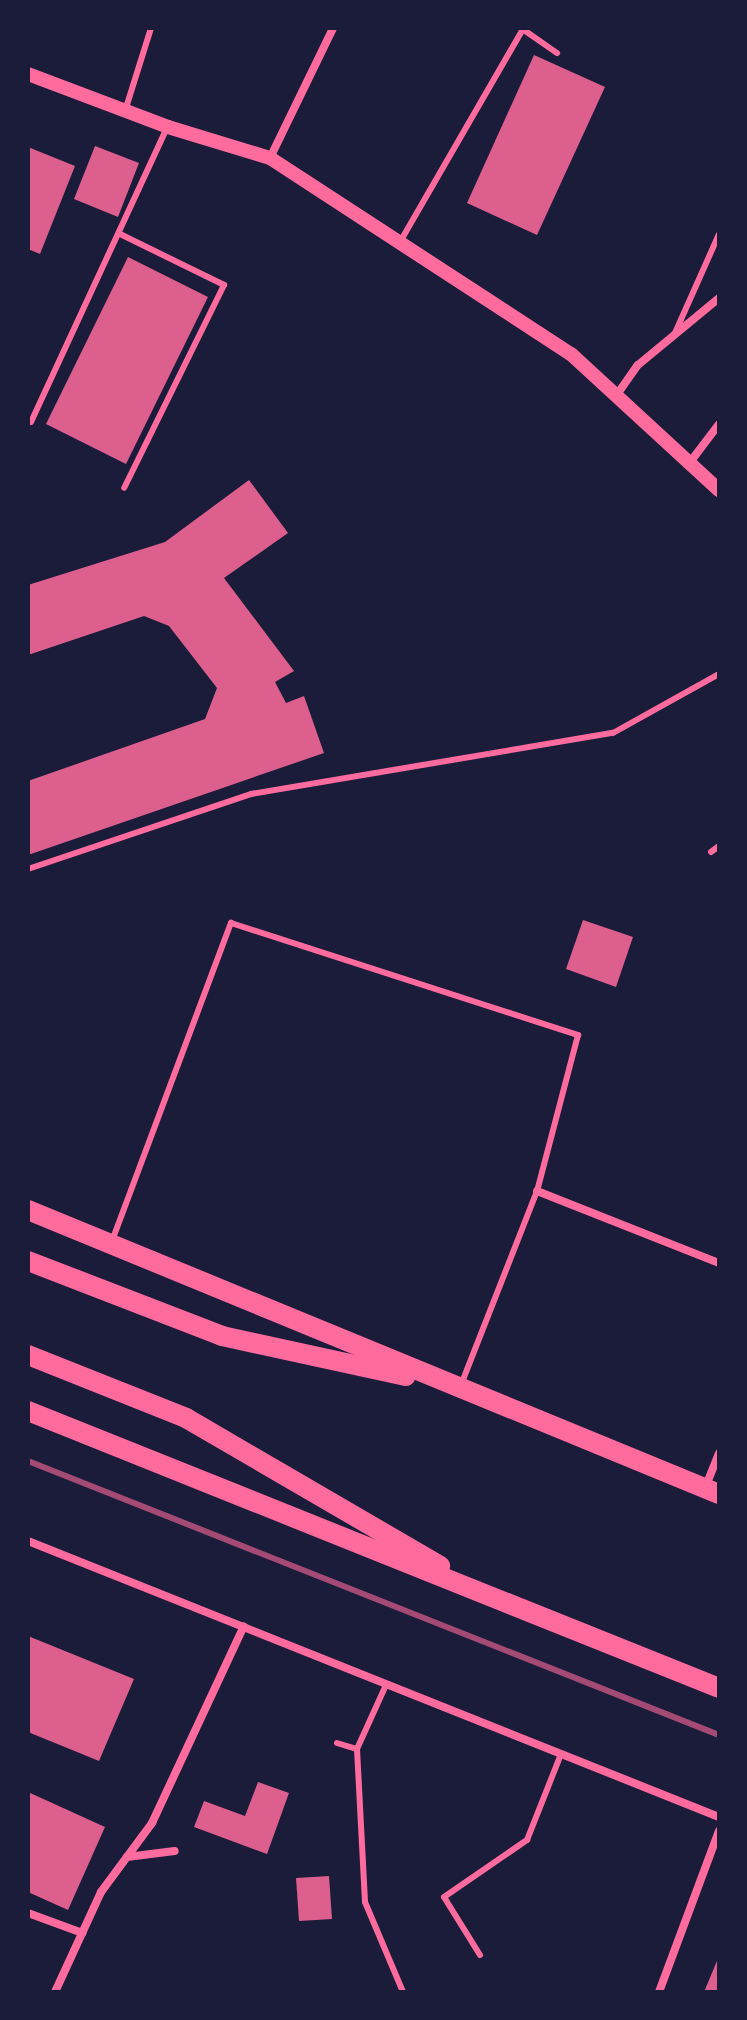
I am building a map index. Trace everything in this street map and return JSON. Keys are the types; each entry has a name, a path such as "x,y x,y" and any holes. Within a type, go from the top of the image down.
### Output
{"main road":[{"path":"28,1210 712,1491"},
{"path":"28,1261 222,1336 460,1388"},
{"path":"28,1355 186,1418 500,1601"},
{"path":"28,1411 719,1688"}],"street":[{"path":"270,158 333,28"},
{"path":"28,74 168,127 270,158 571,354 691,461 719,490"},
{"path":"616,397 638,365 719,298"},
{"path":"691,461 719,424"},
{"path":"537,1191 719,1263"},
{"path":"712,1491 719,1453"},
{"path":"28,1541 719,1817"},
{"path":"55,1992 101,1892 152,1823 244,1626"},
{"path":"659,1992 719,1831"},
{"path":"127,1857 175,1851"},
{"path":"28,1913 82,1933"}],"lane":[{"path":"125,111 151,28"},
{"path":"400,242 522,28 557,53"},
{"path":"31,422 168,127"},
{"path":"120,234 224,285 124,488"},
{"path":"675,333 719,234"},
{"path":"28,869 168,819 251,794 613,733 719,674"},
{"path":"711,852 719,846"},
{"path":"111,1244 231,923 578,1035 537,1191 460,1388"},
{"path":"386,1685 357,1749 365,1902 403,1992"},
{"path":"337,1743 357,1749"},
{"path":"480,1955 444,1897 527,1840 561,1754"}],"building":[{"path":"534,55 605,87 537,235 467,203"},
{"path":"95,146 139,163 118,217 74,199"},
{"path":"28,147 75,166 40,254 28,249"},
{"path":"128,257 208,297 126,464 46,424"},
{"path":"249,480 288,533 224,578 294,671 275,682 286,703 304,696 324,753 28,855 28,781 205,719 217,688 169,626 144,616 28,655 28,585 165,542"},
{"path":"583,920 633,937 616,987 566,969"},
{"path":"28,1636 134,1679 99,1761 28,1732"},
{"path":"258,1782 289,1793 267,1854 194,1827 204,1801 245,1816"},
{"path":"28,1792 105,1827 68,1910 28,1892"},
{"path":"329,1876 332,1919 299,1921 296,1878"},
{"path":"719,1956 719,1992 704,1992"}],"railway":[{"path":"28,1461 719,1735"}]}
